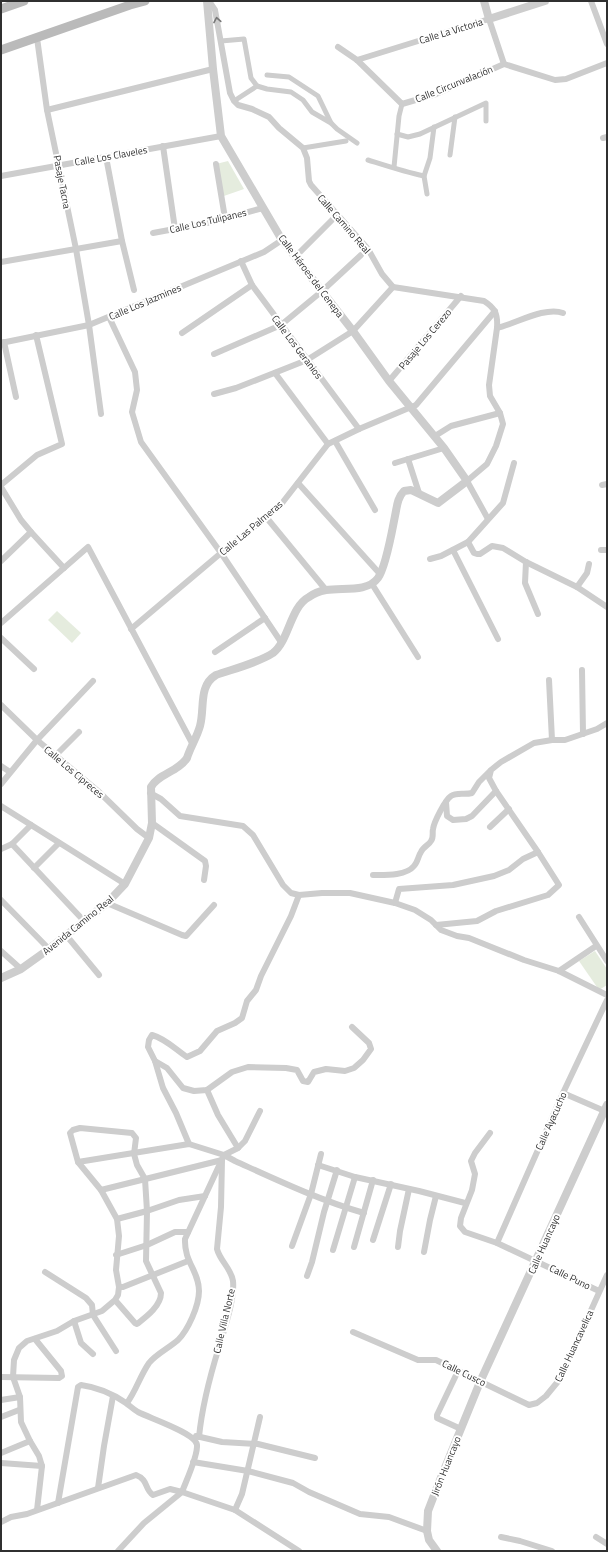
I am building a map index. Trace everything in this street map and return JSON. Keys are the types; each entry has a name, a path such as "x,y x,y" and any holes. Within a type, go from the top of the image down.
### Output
{"main road":[{"path":"1,9 24,1"},
{"path":"1,50 145,1"}],"street":[{"path":"208,1 215,10 230,93 238,106 252,109 269,117 279,128 303,148 346,141"},
{"name":"Calle Héroes del Cenepa","path":"208,1 213,69 221,136 282,240 389,381 444,448 467,481 488,519"},
{"path":"484,1 504,64"},
{"name":"Calle La Victoria","path":"358,60 545,1"},
{"path":"592,1 607,44"},
{"name":"Pasaje Tacna","path":"37,38 47,110 76,249 89,325 101,414"},
{"path":"221,41 244,39 252,78 257,86 266,89 291,92 303,100 312,112 331,123 357,143"},
{"name":"Calle Circunvalación","path":"338,47 358,60 402,104 436,94 504,64 556,80 566,78 607,63"},
{"path":"47,110 213,69"},
{"path":"267,74 289,77 318,96 331,123"},
{"path":"234,101 257,86"},
{"path":"397,134 408,137 420,134 486,103 486,121"},
{"path":"394,167 399,116 402,104"},
{"path":"450,155 455,117"},
{"path":"428,194 424,176 430,158 434,127"},
{"name":"Calle Los Claveles","path":"1,176 221,136"},
{"path":"163,146 175,229"},
{"name":"Calle Camino Real","path":"303,148 307,158 309,181 311,185 368,249 382,274 393,287"},
{"path":"106,157 122,241 134,290"},
{"path":"368,160 394,167 401,171 424,176"},
{"path":"216,164 225,218"},
{"name":"Calle Los Tulipanes","path":"153,233 225,218 263,208"},
{"path":"295,257 332,220"},
{"name":"Calle Los Jazmines","path":"3,342 89,325 264,252 282,240"},
{"path":"1,262 122,241"},
{"path":"214,354 281,325 321,292 361,255"},
{"name":"Calle Los Geranios","path":"241,261 252,286 359,429"},
{"path":"182,333 252,286"},
{"path":"214,394 236,388 307,360 353,332 393,287 484,300 492,306 498,320 489,385 490,396 500,413 503,424 496,446 487,464 438,503 420,493 406,490 400,495 389,545 380,574 372,584 360,587 326,590 308,597 299,605 281,642 274,652 254,662 210,678 205,686 203,694 200,726 184,763 153,784 150,792 161,799 180,816 243,826 253,836 283,885 291,893 299,895 350,893 395,903 415,910 441,930 457,936 469,938 524,960 559,971 607,995"},
{"name":"Pasaje Los Cerezo","path":"389,381 461,296"},
{"name":"Calle Las Palmeras","path":"131,629 220,553 279,507 328,444 416,405 495,312"},
{"path":"497,328 509,325 522,318 541,313 563,312"},
{"path":"109,317 135,372 137,390 132,412 141,442 281,642"},
{"path":"36,335 62,444 37,455 1,486 31,532 64,568"},
{"path":"3,342 16,397"},
{"path":"275,373 328,444"},
{"path":"434,436 451,426 500,413"},
{"path":"335,441 375,510"},
{"path":"395,463 444,448"},
{"path":"408,459 420,493"},
{"path":"430,559 441,556 468,542 504,501 514,463"},
{"path":"298,482 380,574"},
{"path":"266,517 326,590"},
{"path":"1,561 31,532"},
{"path":"468,542 474,553 477,554 480,554 492,546 498,546 526,562 577,587 607,607"},
{"path":"1,623 88,547 192,743"},
{"path":"453,550 498,639"},
{"path":"526,562 525,583 538,614"},
{"path":"577,587 587,574 589,564"},
{"path":"372,584 418,656"},
{"path":"215,652 265,618"},
{"path":"1,638 34,669"},
{"path":"582,670 583,734"},
{"path":"549,680 552,740"},
{"path":"1,784 37,740 93,682"},
{"name":"Calle Los Cipreces","path":"1,705 37,740 98,791 137,829 149,838"},
{"path":"373,875 405,872 412,869 416,864 420,853 433,838 433,828 446,802 451,796 458,793 466,795 472,793 479,782 491,770 534,743 552,740 565,740 597,730 607,723"},
{"path":"55,756 78,732"},
{"path":"1,766 10,772"},
{"path":"436,925 477,921 496,911 548,894 559,885 496,791 489,778 491,770"},
{"path":"446,802 447,816 453,820 466,819 472,816 496,791"},
{"name":"Avenida Camino Real","path":"1,978 21,970 49,950 107,903 125,884 149,838 152,823 152,802 150,792"},
{"path":"1,806 125,884"},
{"path":"490,827 509,809"},
{"path":"152,823 205,861 206,866 204,880"},
{"path":"1,849 12,844 31,825"},
{"path":"34,868 59,843"},
{"path":"12,844 84,921"},
{"path":"395,903 398,889 453,885 494,876 509,870 523,859 538,852"},
{"path":"189,1144 176,1113 163,1088 155,1061 148,1047 149,1040 152,1035 160,1037 187,1057 192,1056 200,1051 218,1031 242,1018 247,1001 256,990 261,976 291,916 299,895"},
{"path":"1,900 49,950"},
{"path":"107,903 186,936 214,905"},
{"path":"579,917 607,962"},
{"path":"66,935 99,975"},
{"path":"559,971 596,946"},
{"path":"1,951 21,970"},
{"name":"Calle Ayacucho","path":"497,1243 563,1093 607,1000"},
{"path":"155,1061 167,1068 183,1088 194,1091 207,1090 232,1072 248,1067 286,1068 297,1070 304,1081 308,1082 314,1072 326,1069 344,1071 354,1068 363,1060 371,1050 369,1043 352,1027"},
{"path":"207,1090 218,1115 238,1148"},
{"path":"563,1093 606,1110"},
{"name":"Calle Huancayo","path":"480,1382 606,1110"},
{"path":"101,1190 223,1158 238,1148 245,1140 260,1111"},
{"path":"37,1510 42,1466 39,1456 21,1422 20,1397 13,1377 14,1360 19,1348 27,1341 57,1331 74,1322 102,1311 118,1295 119,1287 116,1255 119,1236 117,1220 101,1190 78,1162 70,1133 73,1130 80,1128 132,1133 136,1138 134,1154 137,1165 145,1179 147,1211 146,1261 161,1293 161,1298 151,1312 137,1324 114,1300"},
{"path":"318,1165 355,1177 391,1184 465,1203 472,1190 475,1174 471,1161 490,1133"},
{"path":"78,1162 189,1144 223,1158 235,1161 328,1201 364,1213"},
{"path":"292,1246 311,1194 321,1154"},
{"path":"127,1403 150,1362 179,1340 195,1313 199,1296 199,1286 198,1279 188,1261 185,1250 185,1239 223,1158"},
{"name":"Calle Villa Norte","path":"199,1437 206,1397 227,1319 233,1282 227,1265 216,1249 223,1158"},
{"path":"307,1276 337,1170"},
{"path":"333,1250 355,1177"},
{"path":"354,1247 373,1180"},
{"path":"373,1240 391,1184"},
{"path":"398,1247 409,1189"},
{"path":"117,1220 179,1200 205,1196"},
{"path":"424,1252 436,1196"},
{"name":"Calle Puno","path":"465,1203 460,1218 460,1226 465,1232 497,1243 536,1260 599,1291"},
{"path":"116,1255 147,1245 175,1232 188,1232"},
{"path":"119,1287 123,1287 188,1261"},
{"path":"45,1272 86,1298 92,1304 93,1315 116,1351"},
{"name":"Calle Huancavelica","path":"529,1405 537,1403 546,1396 560,1379 607,1275"},
{"path":"74,1322 81,1343 93,1354"},
{"name":"Calle Cusco","path":"353,1332 418,1360 436,1360 529,1405"},
{"path":"1,1376 59,1378 62,1376 61,1371 35,1339"},
{"path":"458,1371 437,1415 437,1418 461,1429"},
{"name":"Jirón Huancayo","path":"436,1551 429,1540 427,1531 428,1511 480,1382"},
{"path":"58,1502 78,1387 81,1385 85,1385 113,1396 127,1403 138,1412 185,1433 222,1442 264,1445 315,1458"},
{"path":"98,1488 113,1396"},
{"path":"1,1400 20,1397"},
{"path":"1,1417 20,1410"},
{"path":"235,1510 242,1494 260,1417"},
{"path":"118,1551 144,1523 182,1492 193,1462 197,1444 194,1439 185,1433"},
{"path":"1,1453 30,1441"},
{"path":"193,1462 248,1471 293,1483 309,1492 360,1514 389,1517 427,1531"},
{"path":"1,1463 42,1466"},
{"path":"1,1522 11,1517 37,1510 136,1475 145,1481 150,1493 153,1495 170,1489 235,1510 300,1551"},
{"path":"501,1537 552,1551"},
{"path":"596,1537 607,1544"}],"shaded area":[{"path":"228,161 244,189 221,197 216,164"},
{"path":"57,611 81,633 72,643 48,620"},
{"path":"595,951 607,969 607,985 599,990 579,961"}]}
